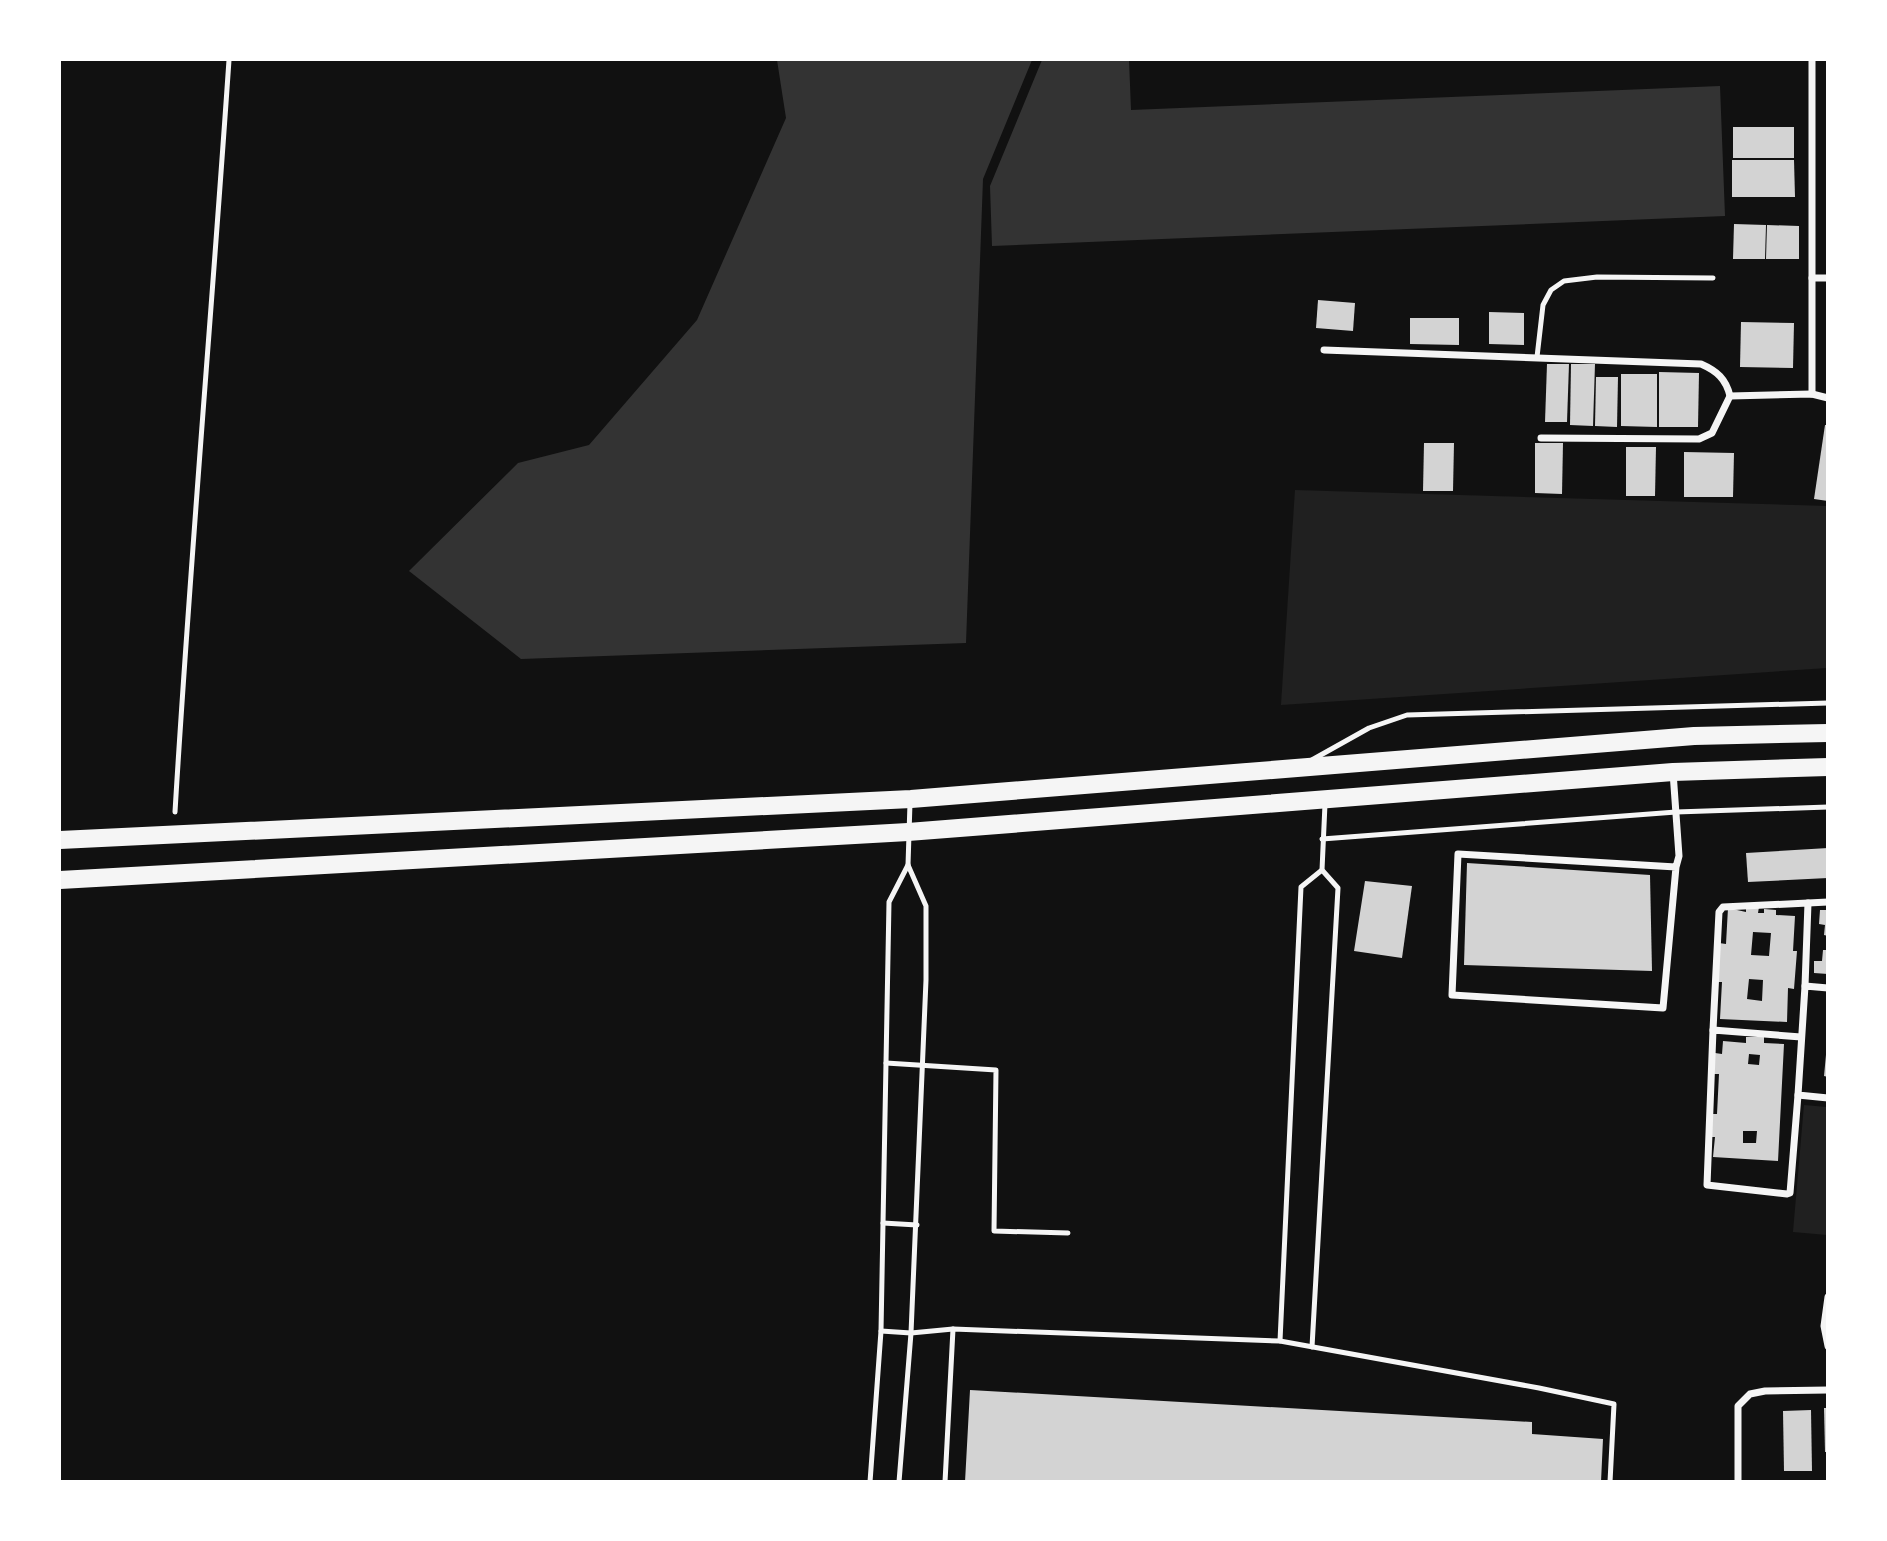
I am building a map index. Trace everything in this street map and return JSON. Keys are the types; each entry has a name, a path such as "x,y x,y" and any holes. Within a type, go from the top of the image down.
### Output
{"main road":[{"path":"60,840 911,799 1694,736 1828,733"},
{"path":"60,880 908,832 1673,772 1828,767"}],"street":[{"path":"1812,60 1812,394"},
{"path":"1812,278 1828,278"},
{"path":"1324,350 1701,364 1723,378 1730,396 1713,433 1699,439 1541,438"},
{"path":"1730,396 1812,394 1828,398"},
{"path":"1673,772 1679,856 1663,1008 1452,995 1458,854 1676,867"},
{"path":"1808,903 1805,986 1790,1193 1707,1185 1719,912 1723,907 1828,902"},
{"path":"1805,986 1828,988"},
{"path":"1713,1030 1801,1037"},
{"path":"1798,1095 1828,1098"},
{"path":"1828,1297 1824,1326 1828,1346"},
{"path":"1738,1482 1738,1406 1750,1394 1765,1391 1828,1390"}],"lane":[{"path":"175,812 188,593 229,60"},
{"path":"1537,358 1543,305 1551,290 1563,281 1597,277 1713,278"},
{"path":"1298,767 1369,728 1407,715 1828,703"},
{"path":"899,1482 917,1224 926,906 908,865 911,799"},
{"path":"1311,1347 1338,888 1322,870 1325,801"},
{"path":"1322,839 1676,811 1828,807"},
{"path":"870,1482 881,1331 889,902 908,865"},
{"path":"1280,1342 1301,887 1322,870"},
{"path":"886,1063 996,1070 995,1231 1068,1233"},
{"path":"883,1223 917,1224"},
{"path":"946,1482 953,1329"},
{"path":"881,1331 911,1334 953,1329 1280,1342 1539,1388 1614,1404 1610,1482"}],"shaded area":[{"path":"777,60 1032,60 983,179 966,643 521,659 409,571 518,463 589,445 697,320 786,118"},
{"path":"1042,60 1129,60 1131,110 1720,86 1725,216 992,246 990,186"},
{"path":"1295,490 1827,506 1827,668 1281,705"},
{"path":"1804,1105 1827,1107 1827,1235 1793,1232"}],"building":[{"path":"1733,127 1794,127 1794,158 1733,158"},
{"path":"1732,160 1794,160 1795,197 1732,197"},
{"path":"1734,224 1766,225 1765,259 1733,259"},
{"path":"1767,225 1799,226 1799,259 1766,259"},
{"path":"1318,300 1355,303 1353,331 1316,328"},
{"path":"1489,312 1524,313 1524,345 1489,344"},
{"path":"1410,318 1459,318 1459,345 1410,344"},
{"path":"1741,322 1794,323 1793,368 1740,367"},
{"path":"1547,364 1569,364 1567,422 1545,422"},
{"path":"1571,364 1595,364 1593,426 1570,425"},
{"path":"1659,372 1699,373 1698,427 1659,427"},
{"path":"1621,374 1657,374 1657,427 1621,426"},
{"path":"1596,377 1618,377 1617,427 1595,426"},
{"path":"1825,425 1828,425 1828,501 1814,499"},
{"path":"1424,443 1454,443 1453,491 1423,491"},
{"path":"1535,443 1563,443 1562,494 1535,493"},
{"path":"1626,447 1656,447 1655,496 1626,496"},
{"path":"1684,452 1734,453 1733,497 1684,497"},
{"path":"1828,848 1828,878 1748,882 1746,853"},
{"path":"1467,863 1650,875 1652,971 1464,965"},
{"path":"1365,881 1412,886 1402,958 1354,951"},
{"path":"1746,907 1759,907 1758,913 1764,913 1764,909 1776,910 1776,915 1795,916 1793,951 1797,951 1794,989 1788,988 1787,1022 1720,1019 1722,982 1717,982 1719,943 1726,944 1728,908 1746,912","holes":["1753,932 1771,933 1769,956 1751,955","1749,979 1763,980 1762,1001 1747,999"]},
{"path":"1820,910 1828,910 1828,936 1824,935 1825,925 1819,924"},
{"path":"1823,950 1828,950 1828,974 1814,973 1814,961 1822,961"},
{"path":"1746,1037 1764,1037 1764,1043 1784,1044 1778,1161 1713,1157 1715,1137 1711,1137 1712,1114 1717,1114 1719,1074 1714,1074 1715,1053 1722,1054 1723,1041 1746,1043","holes":["1749,1054 1760,1055 1759,1065 1748,1064","1743,1131 1757,1131 1756,1143 1743,1143"]},
{"path":"1826,1055 1828,1056 1828,1077 1824,1076"},
{"path":"970,1390 1532,1422 1532,1434 1603,1439 1601,1482 965,1482"},
{"path":"1824,1408 1828,1408 1828,1452 1825,1452"},
{"path":"1811,1410 1812,1471 1784,1471 1783,1411"}]}
